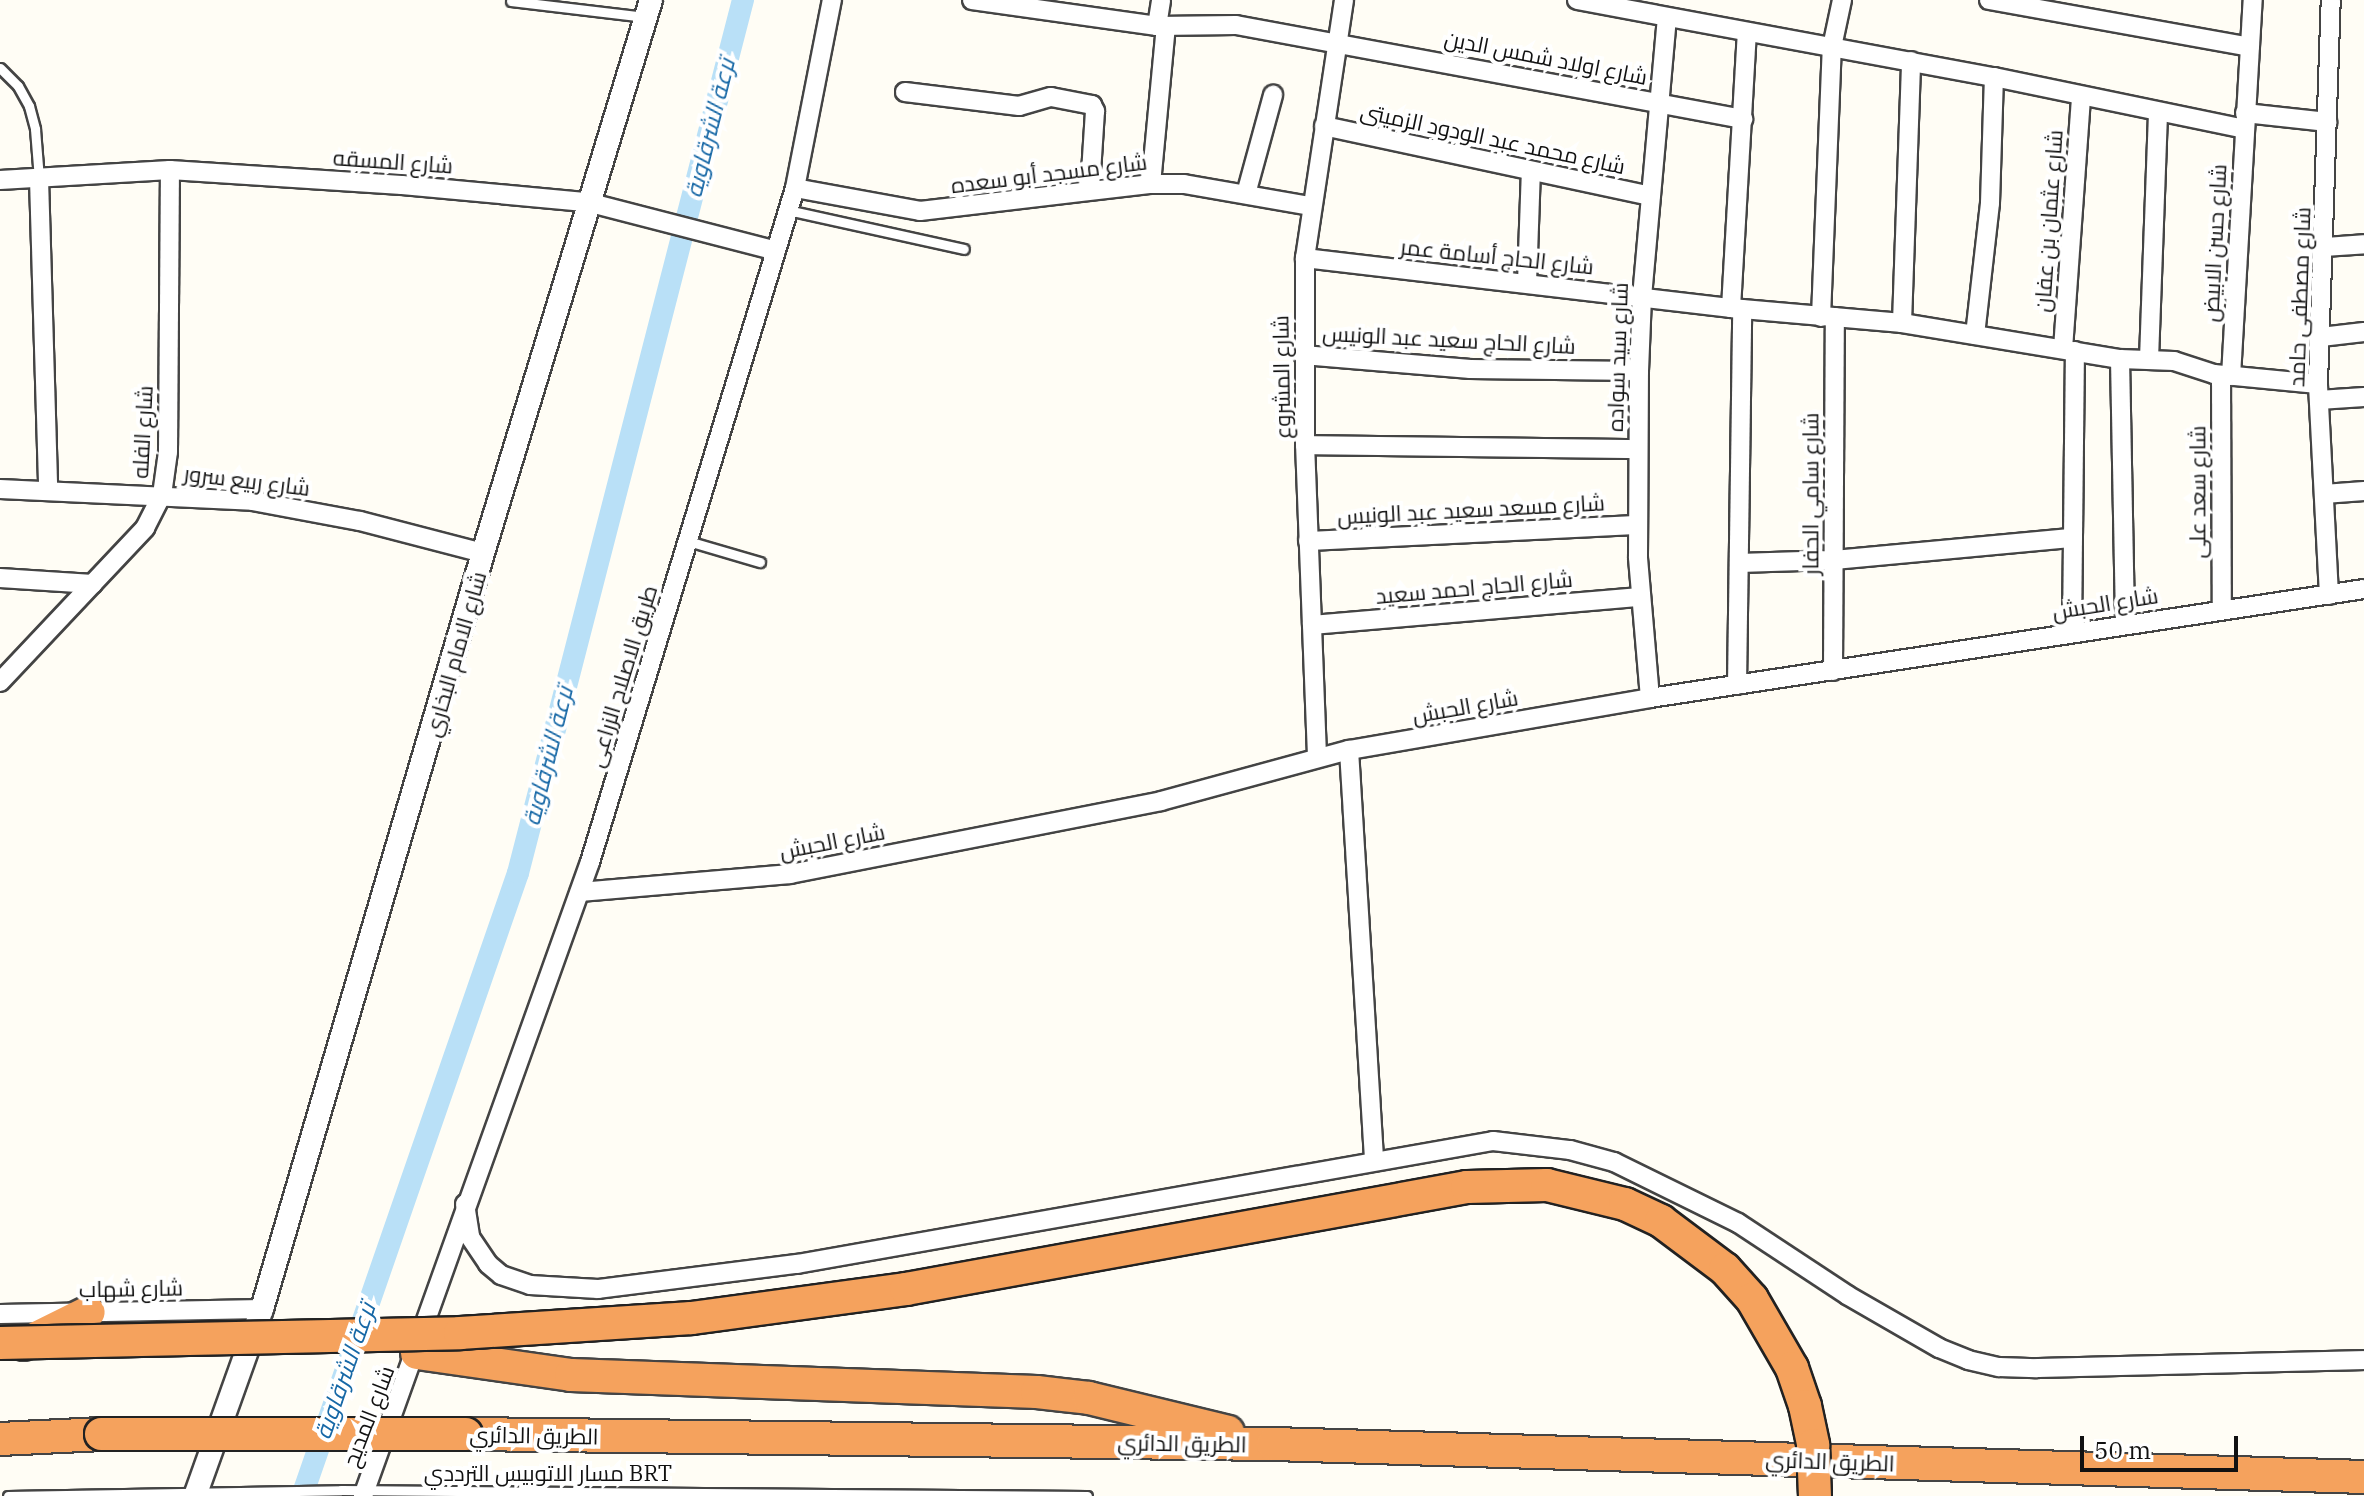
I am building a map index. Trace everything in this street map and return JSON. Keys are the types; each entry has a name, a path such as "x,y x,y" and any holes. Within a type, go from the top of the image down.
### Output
{"highway":[{"path":"0,1343 474,1332 692,1318 906,1289 1467,1187 1547,1185 1625,1204 1661,1221 1725,1269 1752,1299 1792,1368 1805,1406 1813,1445 1815,1496"},
{"path":"0,1354 89,1312"},
{"path":"417,1353 571,1375 1037,1392 1135,1408 1273,1444"},
{"name":"الطريق الدائري","path":"0,1439 101,1434 466,1434 1273,1444 2364,1477"}],"street":[{"name":"طريق الاصلاح الزراعى","path":"417,1353 465,1204 580,892 688,541 795,188 832,0"},
{"name":"شارع اولاد شمس الدين","path":"972,0 1162,26 1236,25 1743,119"},
{"path":"1151,184 1162,26 1161,0"},
{"name":"شارع المشروع","path":"1317,756 1305,445 1305,258 1310,206 1340,43 1344,0"},
{"path":"1577,0 1994,77 2158,113 2245,121 2328,122"},
{"name":"شارع سامي الحفار","path":"1833,671 1834,560 1828,317 1832,47 1842,0"},
{"path":"1989,0 2250,47"},
{"name":"شارع حسن الابيض","path":"2226,375 2253,0"},
{"name":"شارع مصطفى حامد","path":"2329,595 2319,392 2331,0"},
{"name":"شارع الامام البخاري","path":"195,1496 262,1309 587,202 648,8"},
{"name":"شارع سيد سواده","path":"1650,698 1640,597 1637,525 1639,371 1642,297 1667,18"},
{"path":"1737,685 1736,308 1747,33"},
{"path":"1902,323 1911,61"},
{"path":"1975,335 1990,203 1994,77"},
{"path":"905,92 1019,106 1051,97 1092,105 1095,111 1090,189"},
{"path":"1246,194 1273,95"},
{"name":"شارع عثمان بن عفان","path":"2072,633 2069,350 2081,97"},
{"path":"2149,359 2158,113"},
{"name":"شارع محمد عبد الودود الزميتى","path":"1324,126 1651,196"},
{"name":"شارع المسقه","path":"0,180 170,170 587,202 776,251"},
{"name":"شارع الفله","path":"0,682 8,665 93,584 145,528 162,495 168,452 170,170"},
{"path":"1527,283 1531,171"},
{"path":"39,179 48,491"},
{"name":"شارع مسجد أبو سعده","path":"795,188 920,211 1151,184 1184,184 1310,206"},
{"path":"2325,247 2364,244"},
{"name":"شارع الحاج أسامة عمر","path":"1305,258 1736,308 1902,323 2120,359 2174,361 2226,375 2364,397"},
{"path":"2321,337 2364,332"},
{"name":"شارع الحاج سعيد عبد الونيس","path":"1303,355 1470,369 1639,371"},
{"path":"2120,359 2125,624"},
{"name":"شارع سعد على","path":"2222,610 2226,375"},
{"path":"1305,445 1638,449"},
{"name":"شارع ربيع سرور","path":"0,489 252,501 360,521 483,553"},
{"path":"2324,494 2364,491"},
{"name":"شارع مسعد سعيد عبد الونيس","path":"1308,541 1637,525"},
{"path":"1739,563 1834,560 2073,538"},
{"path":"0,578 93,584"},
{"name":"شارع الحبش","path":"580,892 790,874 1161,801 1317,756 1349,750 1650,698 2364,589"},
{"name":"شارع الحاج احمد سعيد","path":"1312,625 1640,597"},
{"path":"1349,750 1374,1160"},
{"path":"465,1204 470,1237 477,1252 501,1275 530,1285 598,1289 797,1264 1493,1141 1570,1150 1614,1162 1738,1223 1776,1245 1847,1295 1939,1348 1999,1367 2364,1360"},
{"name":"شارع شهاب","path":"0,1314 262,1309"},
{"name":"شارع المديح","path":"363,1496 417,1353"}],"lane":[{"path":"511,1 648,8"},
{"path":"0,68 18,86 29,106 35,129 39,179"},
{"path":"788,210 964,249"},
{"path":"688,541 760,562"},
{"name":"مسار الاتوبيس الترددي BRT","path":"8,1496 341,1490 1087,1496"}],"waterway":[{"name":"ترعة الشرقاوية","path":"302,1496 518,873 743,0"}]}
